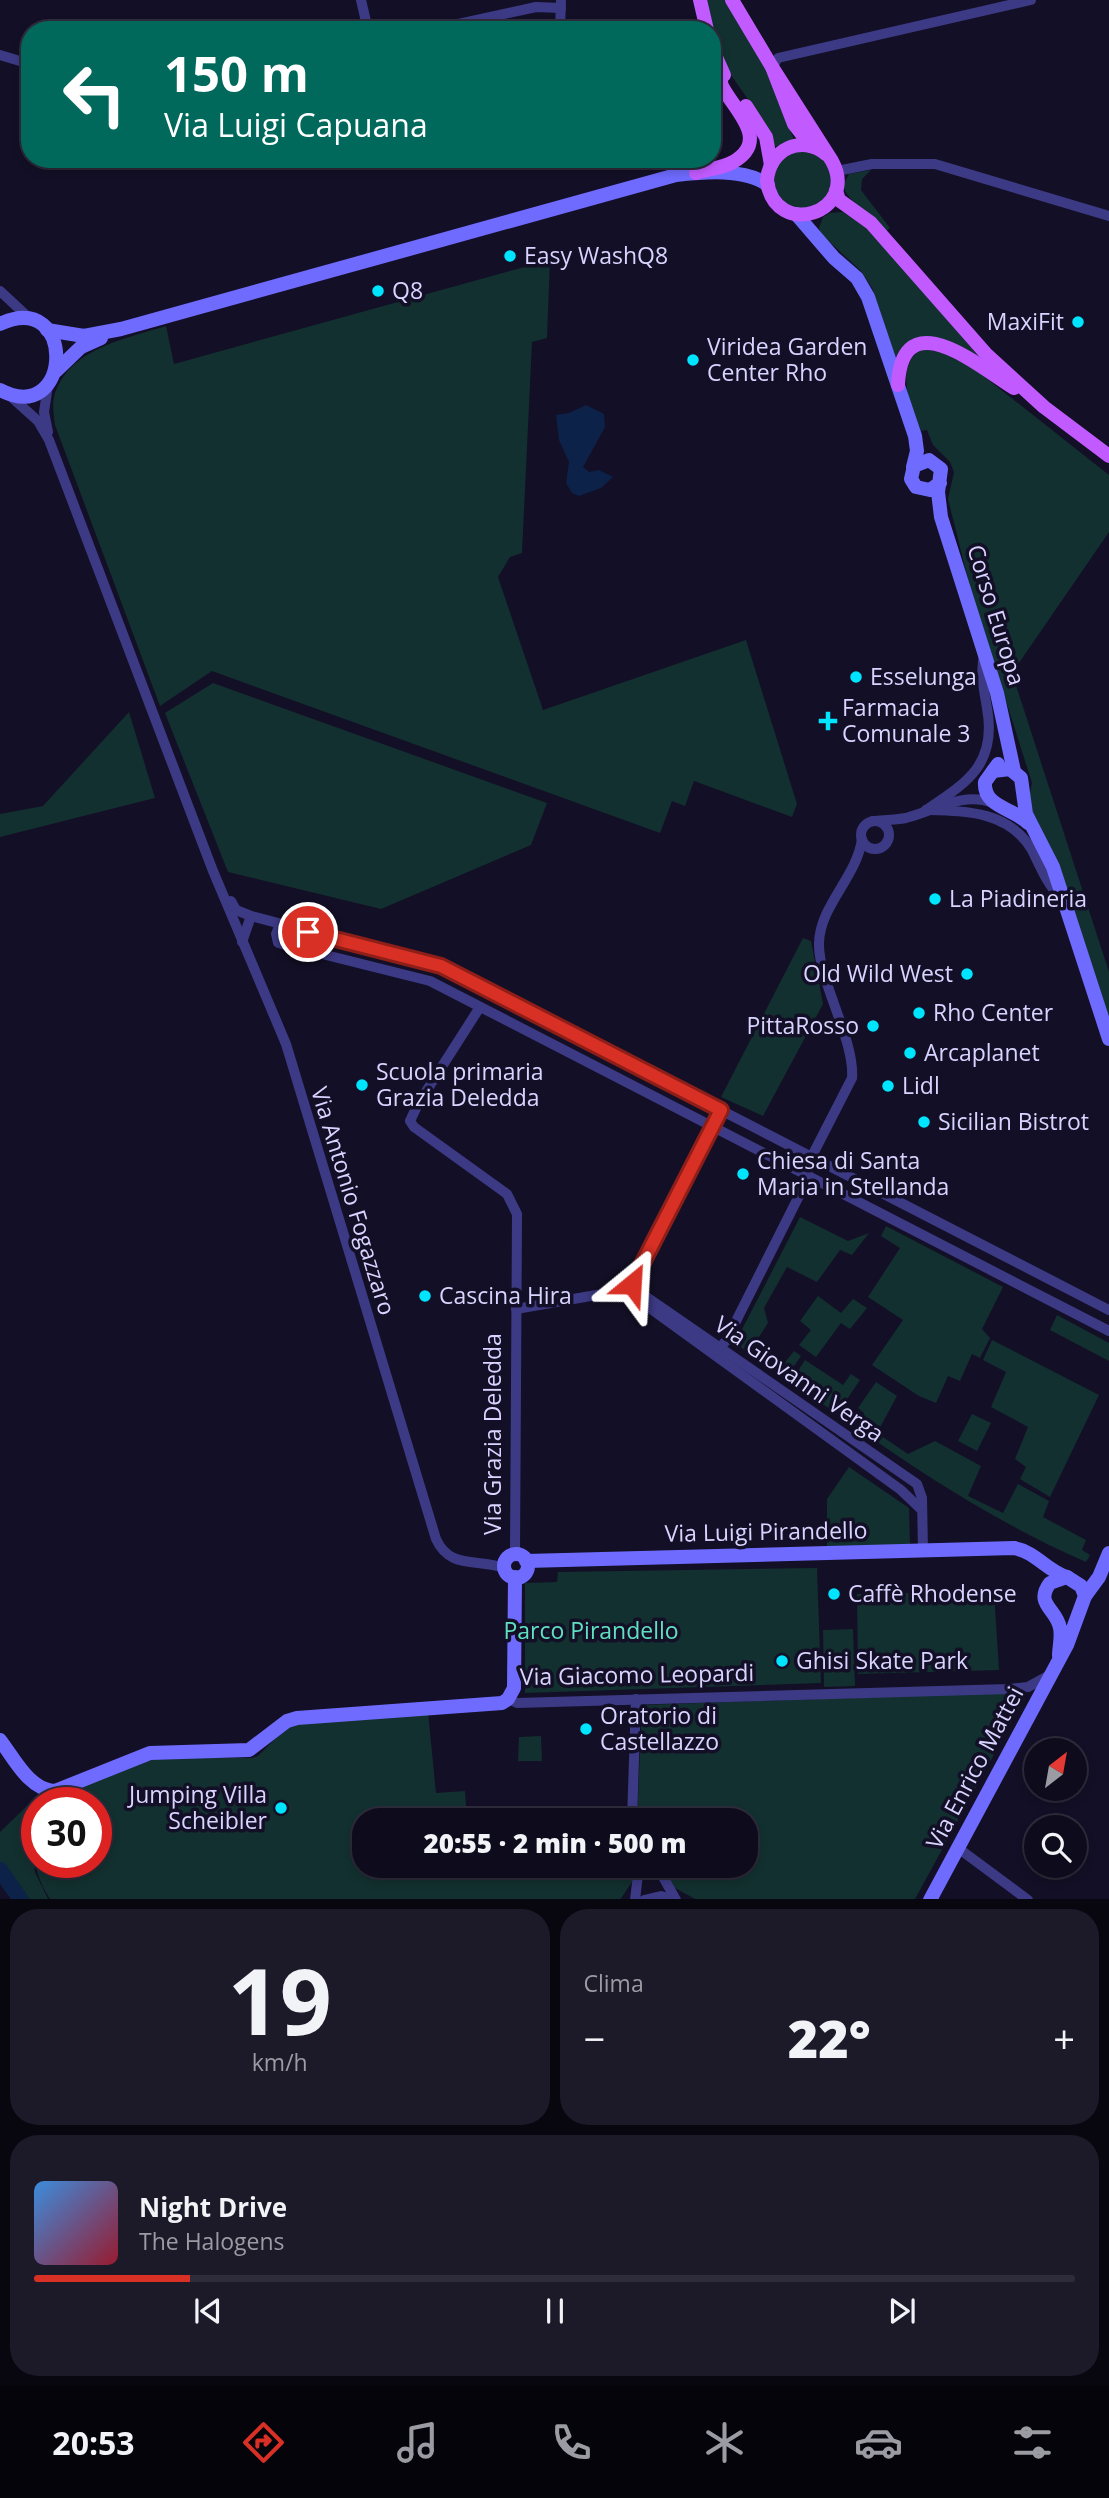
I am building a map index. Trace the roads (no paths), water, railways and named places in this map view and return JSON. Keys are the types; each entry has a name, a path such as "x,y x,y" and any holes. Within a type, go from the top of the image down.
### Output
{"main road":[{"path":"700,0 705,21"},
{"path":"732,0 837,171 836,191 839,200 871,223 987,355 1044,407"},
{"path":"772,67 789,115 811,146 827,154"},
{"path":"721,71 766,136 770,167 768,185 777,204 796,214 864,288 915,436 917,451 911,479 919,489 930,491 940,483 942,474 915,436"},
{"path":"721,85 750,131 748,144 736,161 721,166"},
{"path":"736,176 757,174 770,167 787,148 811,146"},
{"path":"0,324 16,319 32,321 47,330 84,336 121,329 612,192 713,168"},
{"path":"696,173 756,178 768,185"},
{"path":"820,242 814,226 822,208 836,191"},
{"path":"796,214 838,205 853,210"},
{"path":"4,392 30,395 81,347 121,329"},
{"path":"47,330 58,352 52,377"},
{"path":"898,385 900,368 911,350 923,343 935,342 954,349 1044,407 1109,456"},
{"path":"913,467 923,460 937,464"},
{"name":"Corso Europa","path":"940,483 942,520"},
{"name":"Corso Europa","path":"919,489 931,499 942,520 984,652 1014,771"},
{"name":"Corso Europa","path":"990,774 1001,758 1004,725"},
{"path":"1032,827 1015,812 997,804 985,791 990,774 1006,768 1014,771 1023,783 1023,805 1041,840 1065,902 1109,1039"},
{"path":"997,804 1016,802 1022,793"},
{"path":"1006,1549 1042,1573 1046,1588 1044,1599 1051,1613 1066,1618 1077,1614 1107,1558"},
{"name":"Via Luigi Pirandello","path":"521,1558 1022,1549 1070,1578"},
{"path":"508,1699 515,1683 508,1557 521,1558 525,1572 510,1572"},
{"path":"1046,1588 1055,1579 1090,1579 1107,1558"},
{"path":"1070,1578 1081,1586 1085,1596"},
{"name":"Via Enrico Mattei","path":"1051,1613 1060,1627 1059,1656"},
{"name":"Via Enrico Mattei","path":"930,1899 1067,1645 1077,1614"},
{"name":"Via Giacomo Leopardi","path":"0,1740 32,1782 49,1791 59,1790 150,1753 241,1751 254,1747 287,1721 298,1718 493,1705 508,1699"}],"street":[{"path":"361,0 366,21"},
{"path":"772,67 778,58 1031,0"},
{"path":"472,21 561,4"},
{"path":"0,55 21,61"},
{"path":"837,171 872,164 934,164 1109,216"},
{"path":"0,291 32,321"},
{"path":"49,440 44,412 52,377"},
{"path":"4,392 38,421 49,440 214,867 233,907 280,925 441,966 1105,1307 1104,1316 1095,1323"},
{"path":"926,810 974,775 988,748 990,727 981,667 984,652"},
{"path":"957,801 973,792 990,774"},
{"path":"854,869 863,828 873,821 907,818 957,801 982,799 997,804"},
{"path":"926,810 984,814 1007,824 1028,844 1052,888 1065,902"},
{"path":"716,1351 808,1175 813,1157 852,1078 852,1069 819,946 830,910 854,869 907,818"},
{"path":"873,821 885,825 888,838"},
{"path":"862,839 870,848 878,848"},
{"name":"Via Antonio Fogazzaro","path":"214,867 242,943 286,1044 436,1539 442,1549 455,1559 510,1572"},
{"path":"242,943 251,916"},
{"path":"280,925 276,934 278,943 430,981 1109,1331"},
{"name":"Via Grazia Deledda","path":"480,1007 410,1121 414,1127 511,1200 517,1214 516,1309 521,1558"},
{"path":"516,1309 632,1290 721,1110"},
{"path":"1035,1292 1037,1281 1044,1276"},
{"name":"Via Giovanni Verga","path":"632,1290 901,1490 921,1509 923,1551"},
{"name":"Via Giacomo Leopardi","path":"508,1699 517,1703 1009,1689 1028,1687 1050,1675"},
{"path":"632,1808 636,1699"},
{"path":"958,1848 1028,1899"},
{"path":"635,1899 638,1878"},
{"path":"664,1878 675,1899"},
{"path":"644,1899 661,1896 675,1899"}],"water":[{"path":"586,405 604,414 605,427 583,467 589,472 599,470 613,477 601,488 579,496 572,493 566,483 569,462 559,440 556,415 569,413"}],"waterway":[{"path":"0,1870 20,1899"}],"place":[{"name":"Easy WashQ8","path":"510,256"},
{"name":"Q8","path":"378,291"},
{"name":"MaxiFit","path":"1078,322"},
{"name":"Viridea Garden Center Rho","path":"693,360"},
{"name":"Esselunga","path":"856,677"},
{"name":"Farmacia Comunale 3","path":"828,721"},
{"name":"La Piadineria","path":"935,899"},
{"name":"Old Wild West","path":"967,974"},
{"name":"Rho Center","path":"919,1013"},
{"name":"PittaRosso","path":"873,1026"},
{"name":"Arcaplanet","path":"910,1053"},
{"name":"Scuola primaria Grazia Deledda","path":"362,1085"},
{"name":"Lidl","path":"888,1086"},
{"name":"Sicilian Bistrot","path":"924,1122"},
{"name":"Chiesa di Santa Maria in Stellanda","path":"743,1174"},
{"name":"Cascina Hira","path":"425,1296"},
{"name":"Caffè Rhodense","path":"834,1594"},
{"name":"Ghisi Skate Park","path":"782,1661"},
{"name":"Oratorio di Castellazzo","path":"586,1729"},
{"name":"Jumping Villa Scheibler","path":"281,1808"}],"park label":[{"name":"Parco Pirandello","path":"591,1631"}]}
